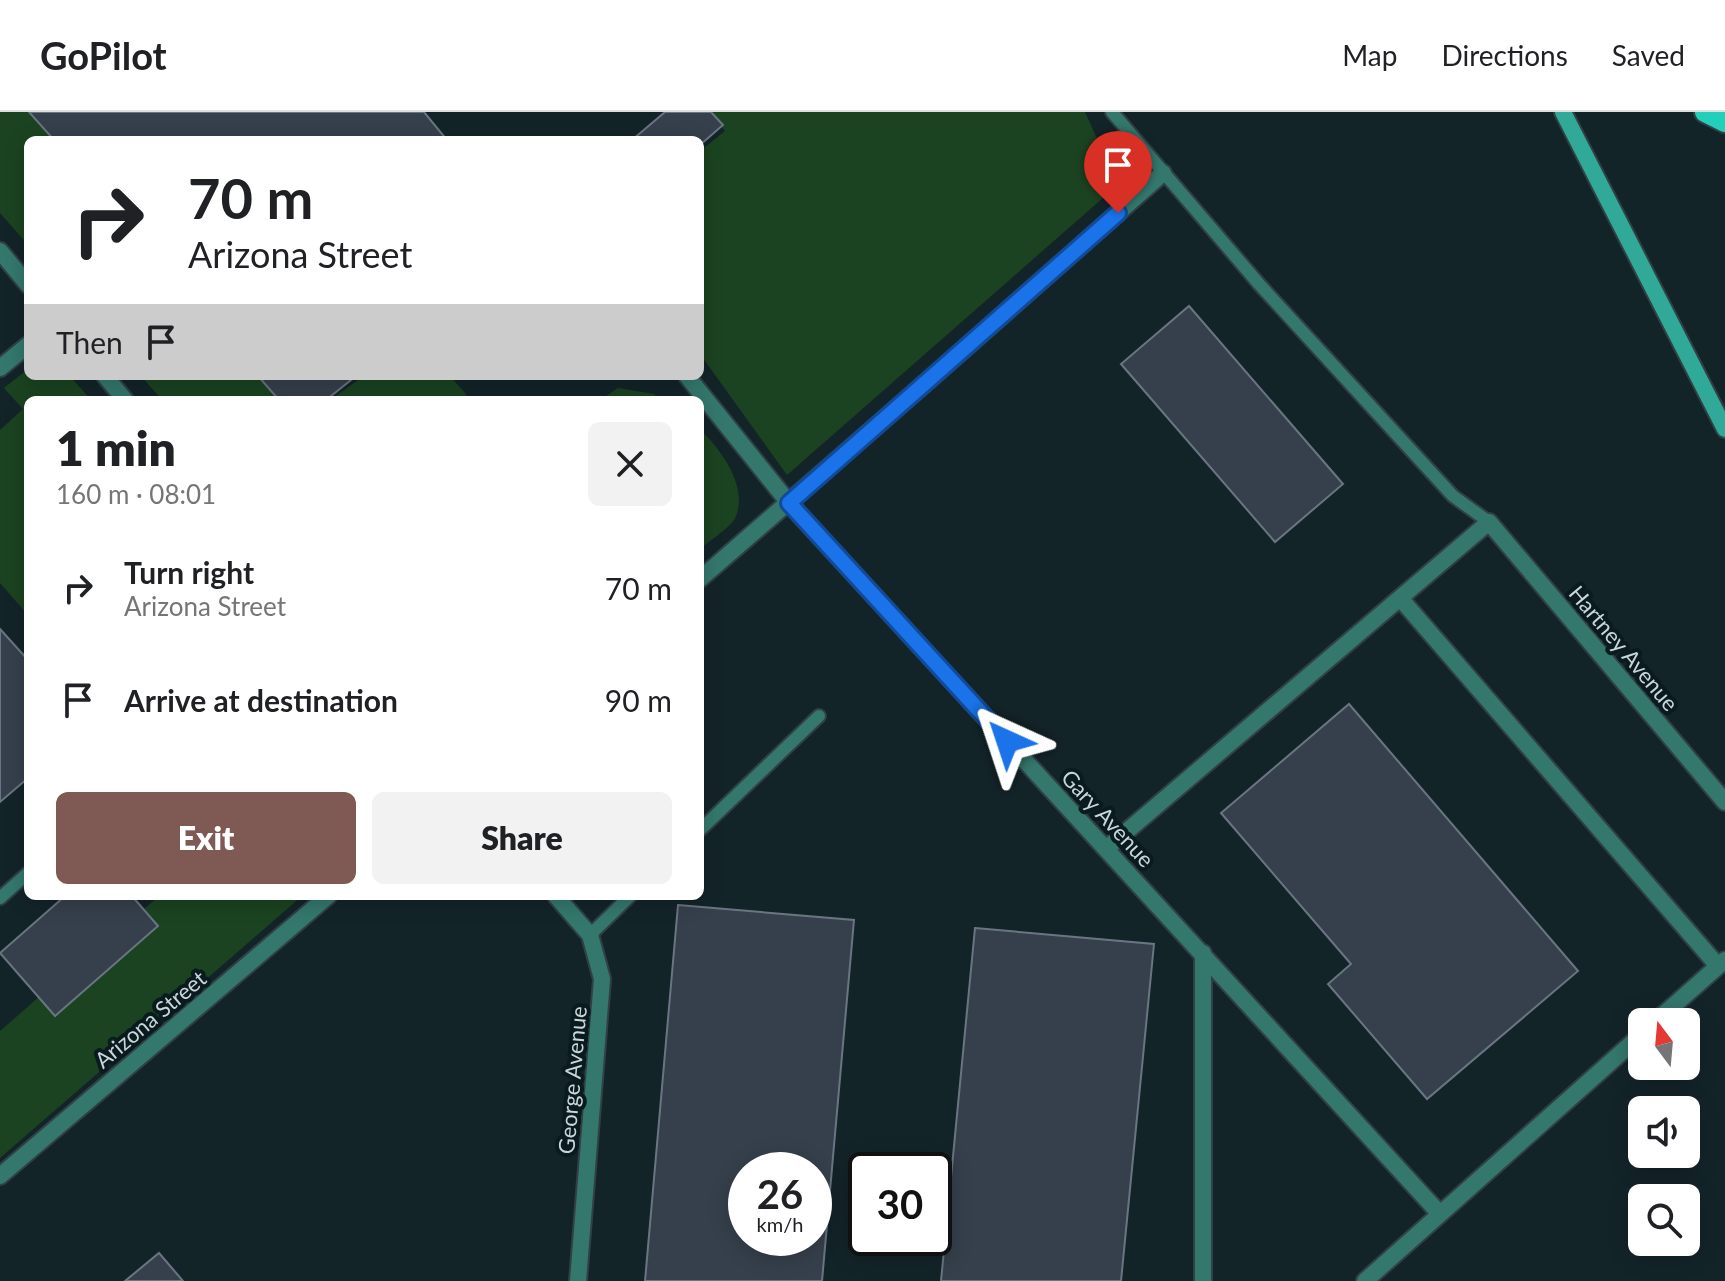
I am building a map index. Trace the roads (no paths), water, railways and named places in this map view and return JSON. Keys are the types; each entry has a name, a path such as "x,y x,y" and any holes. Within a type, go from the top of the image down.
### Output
{"main road":[{"path":"1705,112 1725,122"}],"street":[{"path":"1563,112 1725,429"},
{"path":"704,576 1163,173"},
{"path":"0,251 24,280"},
{"path":"0,368 24,348"},
{"path":"108,380 122,396"},
{"name":"Gary Avenue","path":"690,380 703,396"},
{"name":"Gary Avenue","path":"704,397 789,503 1440,1214"},
{"path":"1106,849 1489,522"},
{"name":"Hartney Avenue","path":"1489,522 1725,802"},
{"path":"1400,598 1722,963 1671,1008"},
{"name":"Arizona Street","path":"0,1176 323,900"},
{"name":"George Avenue","path":"559,900 590,935 602,979 578,1281"},
{"path":"1203,953 1203,1281"},
{"path":"1365,1281 1628,1046"}],"lane":[{"path":"1112,112 1259,284 1453,496 1489,522"},
{"path":"704,826 819,716"},
{"path":"0,898 24,877"},
{"path":"590,935 626,900"}]}
